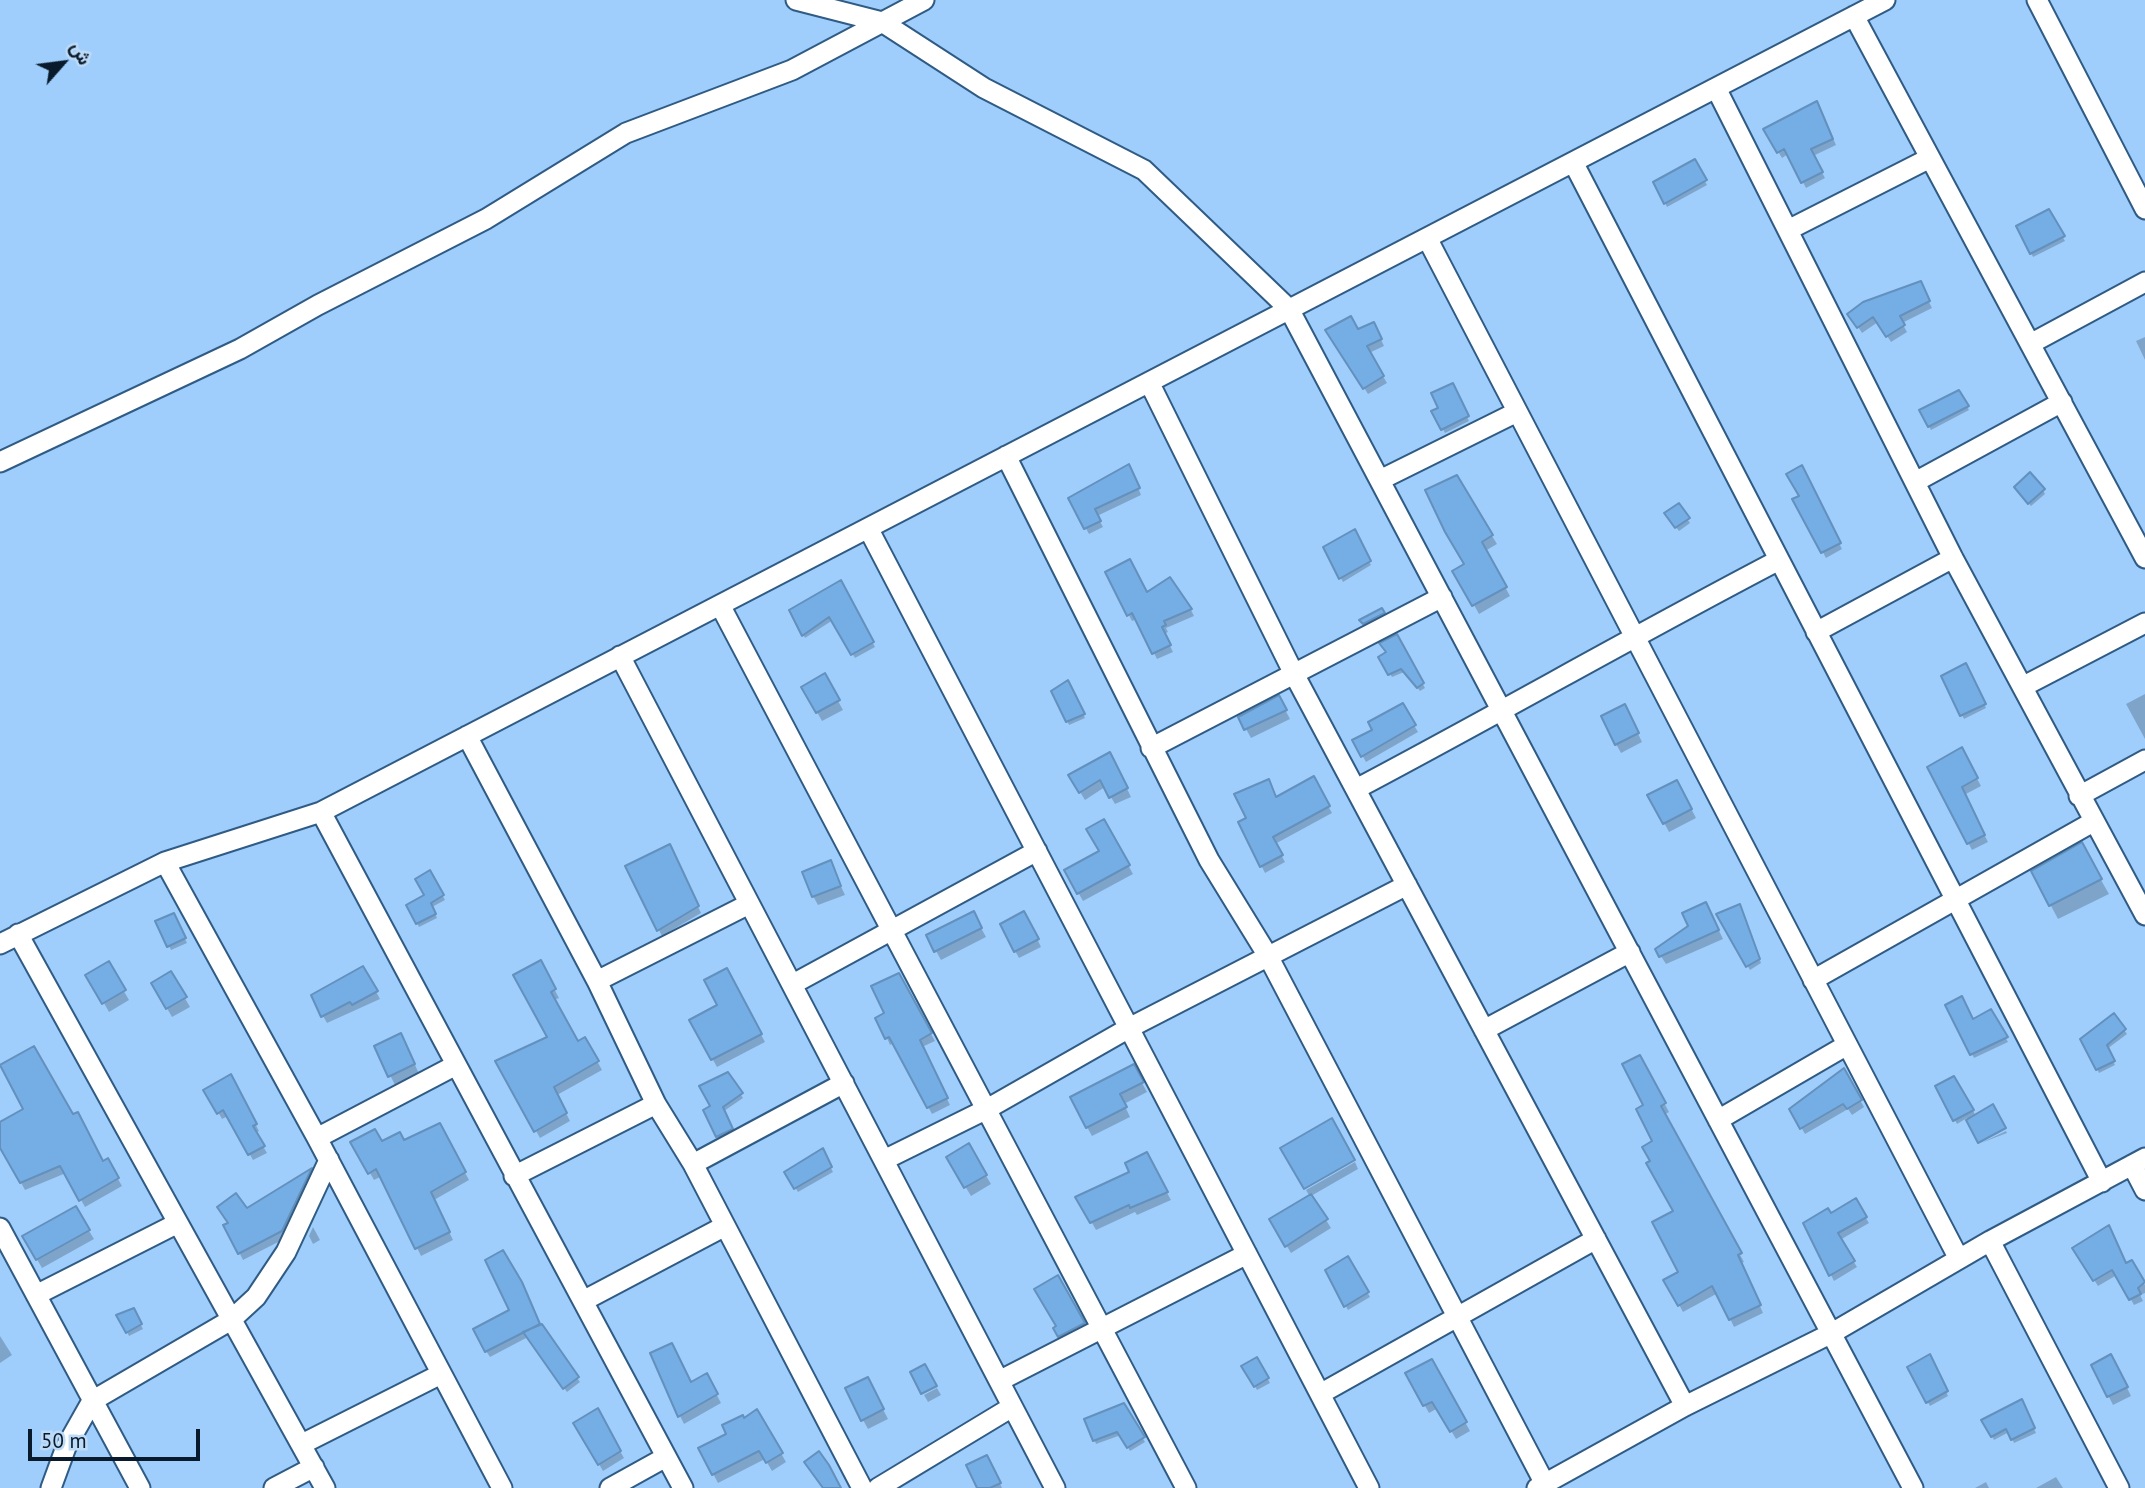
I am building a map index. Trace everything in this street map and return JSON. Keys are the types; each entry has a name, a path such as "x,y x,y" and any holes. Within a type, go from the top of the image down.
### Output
{"street":[{"path":"796,0 881,22 984,88 1144,170 1289,309 1913,1488"},
{"path":"0,463 240,349 318,305 486,219 626,133 792,70 924,0"},
{"path":"0,944 164,863 321,812 1885,0"},
{"path":"2037,0 2145,209"},
{"path":"1854,16 2145,558"},
{"path":"1716,88 1953,558 2145,915"},
{"path":"1788,230 1930,158"},
{"path":"1573,162 2102,1181"},
{"path":"1427,238 1959,1259"},
{"path":"2030,344 2145,282"},
{"path":"1149,382 1294,674 1685,1406"},
{"path":"1915,482 2062,402"},
{"path":"1380,480 1517,412"},
{"path":"1006,456 1209,860 1268,956 1458,1318 1541,1486 1685,1406 1832,1333 1990,1241 2139,1161 2145,1190"},
{"path":"868,528 1369,1488"},
{"path":"1816,632 1953,558"},
{"path":"1356,789 1502,712 1634,636 1779,560"},
{"path":"1151,748 1442,597"},
{"path":"720,605 1185,1488"},
{"path":"2024,686 2145,623"},
{"path":"620,656 1055,1488"},
{"path":"467,736 597,981 656,1104 692,1164 862,1488"},
{"path":"2079,796 2145,760"},
{"path":"321,812 683,1488"},
{"path":"1813,980 2093,822"},
{"path":"793,984 1037,851"},
{"path":"164,863 329,1160 502,1488"},
{"path":"884,1160 987,1109 1129,1028 1407,886"},
{"path":"597,981 749,904"},
{"path":"18,934 325,1488"},
{"path":"1484,1030 1630,952"},
{"path":"1718,1119 1847,1045"},
{"path":"317,1138 456,1065"},
{"path":"692,1164 844,1083"},
{"path":"514,1176 656,1104"},
{"path":"51,1488 66,1447 92,1401 232,1320 271,1278 329,1160"},
{"path":"36,1295 178,1223"},
{"path":"583,1301 725,1226"},
{"path":"0,1228 140,1488"},
{"path":"1320,1394 1596,1239"},
{"path":"1990,1241 2119,1488"},
{"path":"999,1381 1247,1254"},
{"path":"302,1444 441,1374"},
{"path":"878,1488 1012,1407"},
{"path":"610,1488 666,1457"},
{"path":"274,1488 314,1467"}],"building":[{"path":"1817,101 1833,139 1811,149 1823,172 1801,183 1784,149 1777,153 1763,129"},
{"path":"1695,159 1707,180 1664,204 1653,182"},
{"path":"2049,209 2065,236 2030,254 2016,226"},
{"path":"1921,281 1930,301 1900,316 1905,325 1886,337 1873,317 1857,328 1847,314 1863,302"},
{"path":"1351,316 1358,329 1374,322 1382,339 1367,346 1384,376 1363,389 1325,330"},
{"path":"1453,383 1469,416 1441,430 1431,411 1438,408 1431,393"},
{"path":"1959,390 1969,406 1928,427 1919,410"},
{"path":"1129,464 1140,488 1095,509 1101,521 1084,529 1068,498"},
{"path":"1802,465 1841,543 1821,553 1792,499 1799,496 1786,474"},
{"path":"2030,472 2045,489 2028,504 2014,487"},
{"path":"1457,475 1493,535 1482,542 1507,587 1472,606 1452,571 1464,564 1425,490"},
{"path":"1679,503 1690,518 1675,528 1664,513"},
{"path":"1355,529 1371,561 1339,579 1323,547"},
{"path":"1130,559 1147,592 1170,577 1192,609 1164,621 1166,625 1162,627 1171,645 1152,654 1132,613 1127,616 1105,572"},
{"path":"841,580 874,642 851,655 829,617 802,636 789,610"},
{"path":"1382,608 1385,613 1363,624 1359,620"},
{"path":"1397,634 1424,683 1417,688 1401,669 1388,675 1378,657 1386,652 1379,643"},
{"path":"1966,663 1986,704 1960,716 1941,676"},
{"path":"825,673 840,700 816,713 801,687"},
{"path":"1068,680 1085,714 1066,722 1051,691"},
{"path":"1279,695 1287,710 1244,730 1238,717"},
{"path":"1403,703 1416,725 1361,757 1352,740 1372,730 1368,722"},
{"path":"1625,704 1639,733 1615,745 1601,716"},
{"path":"1962,747 1978,778 1962,787 1985,835 1967,844 1927,767"},
{"path":"1110,752 1128,788 1109,798 1100,780 1079,793 1068,775"},
{"path":"1314,776 1330,806 1273,837 1283,855 1260,867 1238,822 1246,818 1234,794 1269,779 1276,797"},
{"path":"1677,780 1692,809 1663,824 1647,795"},
{"path":"1104,819 1130,865 1077,894 1064,870 1099,851 1086,829"},
{"path":"2082,842 2102,879 2049,906 2031,871"},
{"path":"670,844 699,906 657,931 625,866"},
{"path":"831,860 841,886 812,897 802,872"},
{"path":"430,870 444,895 431,903 436,914 416,924 406,905 424,895 415,879"},
{"path":"1706,902 1719,930 1659,957 1655,949 1688,926 1682,913"},
{"path":"1740,904 1760,959 1746,967 1716,914"},
{"path":"974,911 982,928 934,952 926,935"},
{"path":"1024,911 1039,939 1014,952 1000,924"},
{"path":"174,913 186,938 167,947 155,921"},
{"path":"541,960 556,989 551,992 578,1041 585,1037 599,1061 554,1087 567,1113 534,1132 495,1061 547,1037 513,975"},
{"path":"109,961 126,990 102,1004 85,975"},
{"path":"363,966 378,991 321,1017 311,995"},
{"path":"727,968 762,1034 711,1060 689,1020 717,1005 704,980"},
{"path":"171,971 187,997 166,1009 151,983"},
{"path":"899,973 932,1033 920,1040 948,1098 927,1108 889,1037 885,1039 875,1018 884,1013 871,986"},
{"path":"1962,996 1973,1019 1991,1009 2008,1037 1970,1055 1945,1005"},
{"path":"2114,1013 2126,1029 2107,1045 2115,1061 2096,1070 2080,1039"},
{"path":"401,1033 415,1064 388,1077 374,1046"},
{"path":"34,1046 73,1114 78,1112 103,1161 108,1158 119,1178 79,1201 60,1166 20,1183 0,1148 0,1122 23,1109 0,1065"},
{"path":"1640,1055 1666,1103 1661,1106 1742,1253 1738,1255 1761,1305 1729,1320 1712,1286 1678,1306 1663,1280 1678,1272 1652,1222 1673,1211 1646,1163 1650,1161 1642,1147 1652,1141 1636,1109 1643,1105 1622,1064"},
{"path":"1134,1064 1144,1082 1120,1094 1127,1107 1086,1128 1070,1097"},
{"path":"1844,1068 1862,1100 1847,1109 1843,1104 1800,1129 1789,1109"},
{"path":"728,1072 743,1093 723,1107 733,1129 716,1137 703,1110 710,1106 699,1086"},
{"path":"231,1074 257,1124 253,1126 265,1146 248,1155 223,1110 217,1114 203,1090"},
{"path":"1954,1076 1974,1110 1953,1121 1935,1086"},
{"path":"1993,1104 2006,1128 1978,1143 1966,1120"},
{"path":"1332,1118 1355,1160 1304,1189 1280,1148"},
{"path":"440,1123 466,1172 431,1192 450,1232 415,1249 376,1169 368,1174 350,1142 375,1129 382,1141 400,1132 404,1140"},
{"path":"969,1143 987,1175 964,1188 946,1157"},
{"path":"823,1148 832,1167 794,1189 784,1172"},
{"path":"1147,1152 1168,1192 1130,1208 1129,1205 1090,1223 1075,1197 1129,1172 1125,1163"},
{"path":"312,1168 282,1231 238,1254 223,1225 228,1223 217,1207 236,1193 247,1208"},
{"path":"1311,1194 1328,1219 1285,1247 1269,1219"},
{"path":"1856,1198 1867,1217 1838,1233 1855,1261 1829,1276 1803,1223 1828,1208 1831,1213"},
{"path":"76,1206 90,1230 36,1260 22,1236"},
{"path":"2109,1225 2126,1263 2132,1260 2145,1282 2138,1288 2141,1294 2129,1300 2112,1270 2093,1281 2072,1248"},
{"path":"503,1250 522,1282 540,1324 485,1352 473,1329 509,1310 485,1260"},
{"path":"1348,1256 1369,1292 1344,1307 1325,1270"},
{"path":"1058,1275 1085,1323 1058,1337 1053,1328 1056,1326 1034,1289"},
{"path":"134,1308 142,1324 126,1333 116,1315"},
{"path":"542,1324 579,1377 563,1389 523,1332"},
{"path":"672,1343 691,1382 707,1373 718,1394 678,1417 650,1353"},
{"path":"1930,1354 1948,1391 1926,1403 1907,1367"},
{"path":"2111,1354 2128,1387 2107,1397 2091,1365"},
{"path":"1257,1357 1269,1378 1254,1387 1241,1366"},
{"path":"1432,1359 1467,1422 1450,1432 1432,1402 1423,1406 1405,1373"},
{"path":"925,1364 937,1386 921,1394 910,1372"},
{"path":"868,1377 884,1409 861,1421 845,1388"},
{"path":"2022,1399 2035,1428 2011,1440 2006,1429 1991,1437 1981,1420"},
{"path":"1124,1403 1145,1437 1127,1448 1117,1432 1093,1441 1084,1419"},
{"path":"598,1408 621,1451 598,1465 573,1423"},
{"path":"757,1409 783,1453 766,1463 759,1451 712,1475 698,1448 726,1434 722,1425 743,1415 744,1418"},
{"path":"819,1451 841,1488 823,1488 804,1462"},
{"path":"987,1455 1001,1483 990,1488 977,1488 966,1465"}]}
